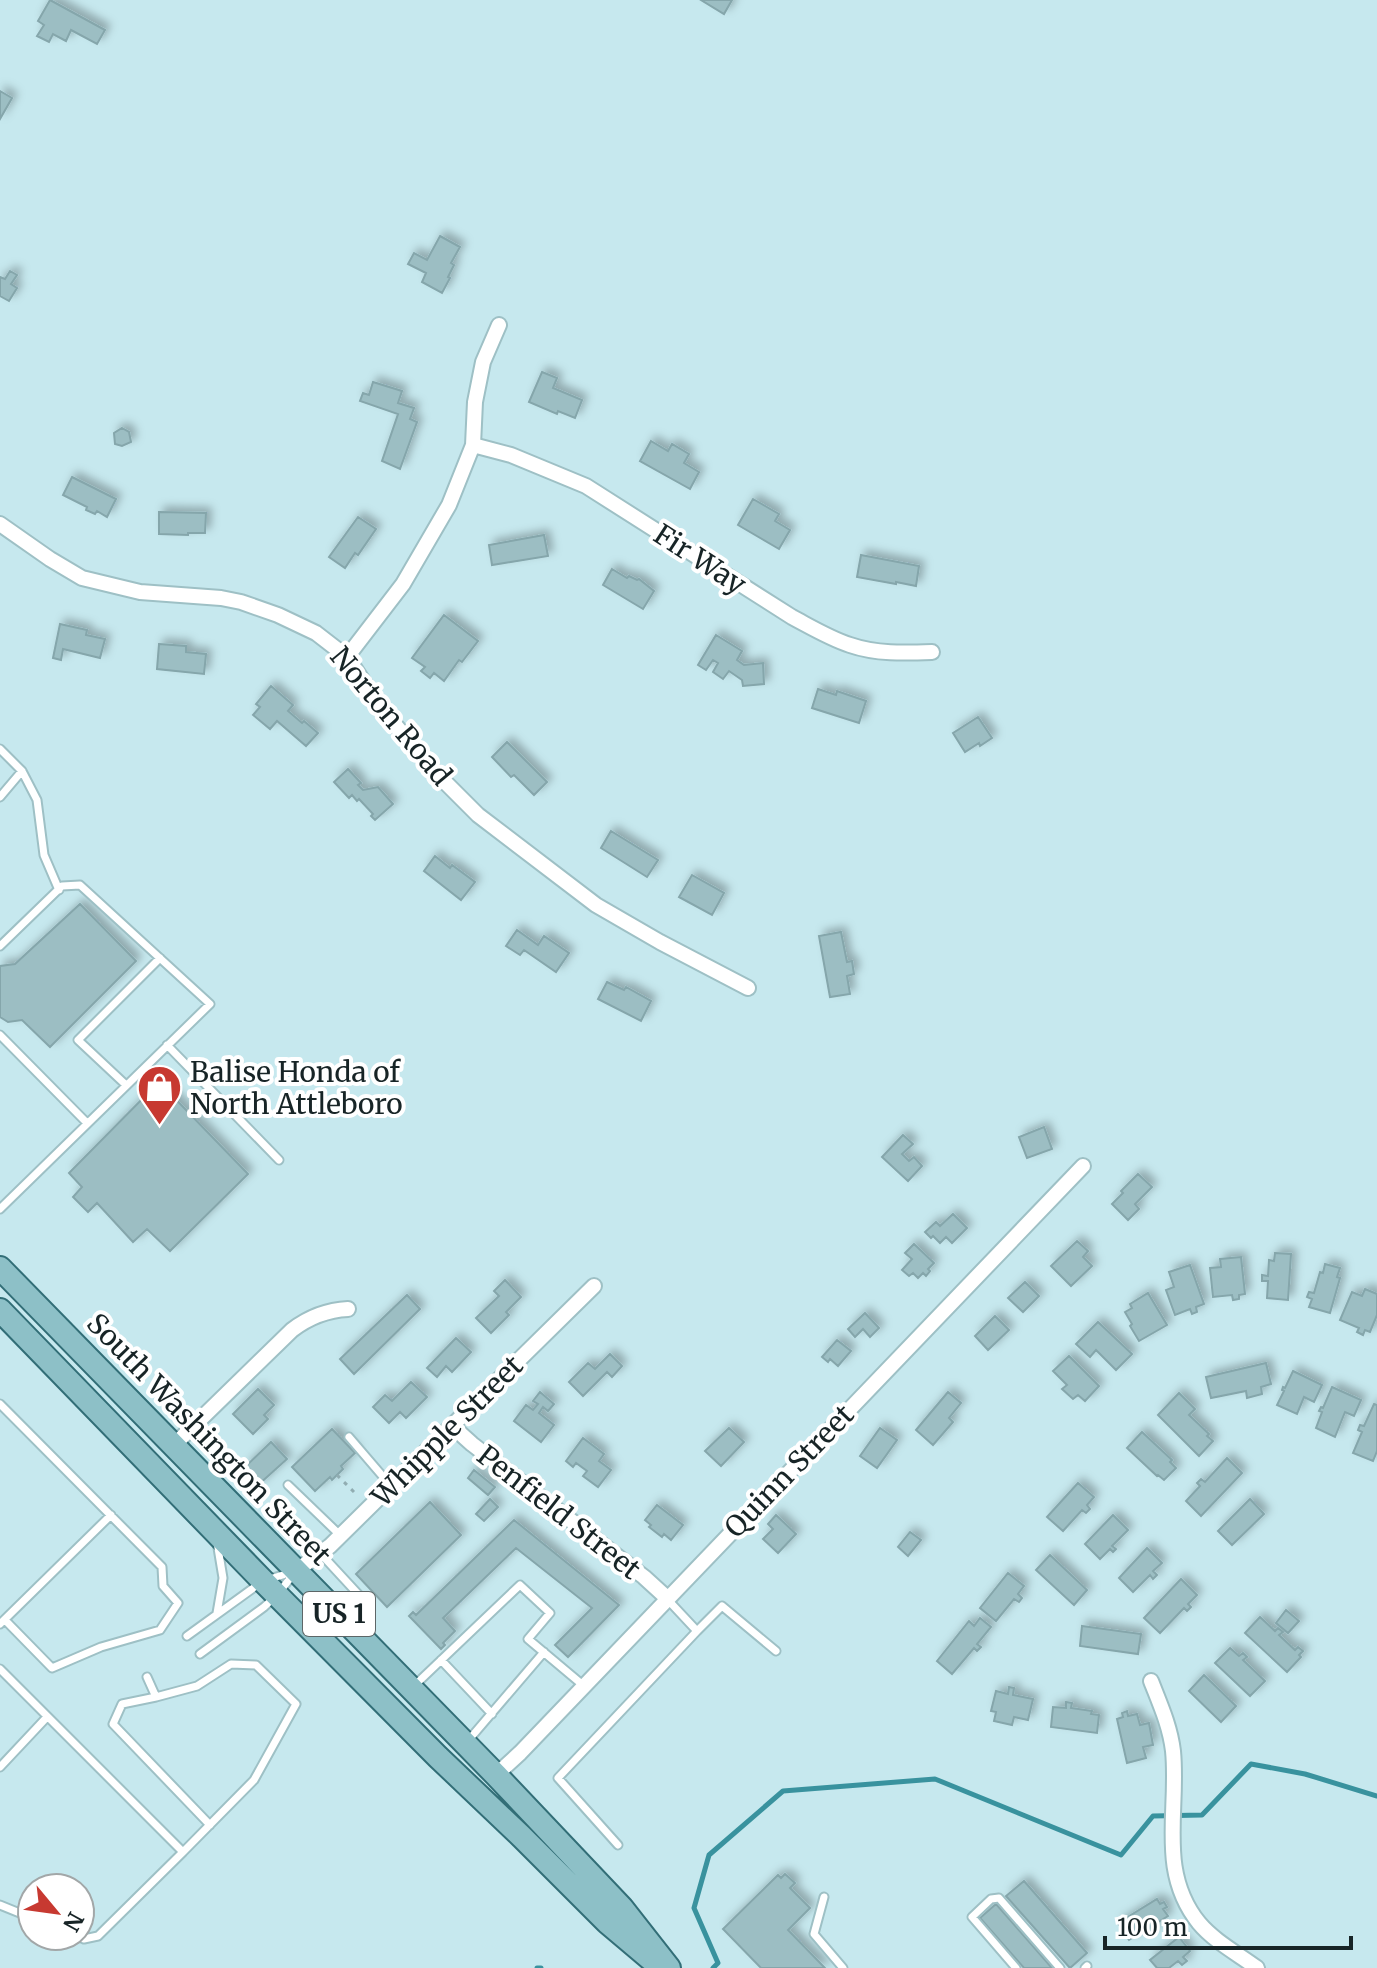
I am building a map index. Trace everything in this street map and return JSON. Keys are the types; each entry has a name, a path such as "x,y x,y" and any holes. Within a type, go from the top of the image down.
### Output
{"main road":[{"name":"South Washington Street","path":"0,1268 496,1775 622,1908 669,1968"},
{"name":"US 1","path":"0,1310 438,1757 607,1922 662,1968"}],"street":[{"path":"347,657 403,584 449,505 473,445 475,402 483,362 499,325"},
{"name":"Fir Way","path":"473,445 511,455 586,486 820,632 850,645 877,651 932,652"},
{"name":"Norton Road","path":"0,524 82,578 140,592 221,598 251,605 316,633 347,657 380,707 434,771 478,815 596,905 748,988"},
{"name":"Quinn Street","path":"496,1775 1083,1166"},
{"name":"Whipple Street","path":"296,1571 341,1536 594,1286"},
{"path":"173,1446 292,1330 306,1320 335,1309 348,1309"},
{"name":"Penfield Street","path":"452,1426 667,1598"},
{"path":"1151,1681 1169,1725 1173,1752 1174,1869 1182,1895 1199,1923 1257,1968"}],"lane":[{"path":"0,749 22,771 37,800 44,855 59,890"},
{"path":"0,797 22,771"},
{"path":"0,946 62,886 80,885 210,1004 0,1209"},
{"path":"126,1085 78,1040 160,958"},
{"path":"0,1035 87,1123"},
{"path":"167,1045 279,1160"},
{"path":"0,1404 111,1515 162,1567 163,1586 178,1603 160,1630 101,1647 52,1668 2,1622 111,1515"},
{"path":"349,1437 391,1486"},
{"path":"288,1485 341,1536"},
{"path":"216,1532 223,1578 217,1613"},
{"path":"321,1554 370,1607 350,1626"},
{"path":"187,1636 217,1613 270,1588 296,1571"},
{"path":"200,1654 264,1607 270,1588 296,1571"},
{"path":"411,1688 520,1585 550,1613 528,1639 584,1686"},
{"path":"667,1598 697,1631"},
{"path":"618,1845 558,1778 722,1606 776,1651"},
{"path":"465,1744 544,1652"},
{"path":"441,1660 492,1714"},
{"path":"96,1936 183,1852 210,1825 254,1780 296,1704 256,1665 231,1664 197,1686 122,1704 113,1724 210,1825"},
{"path":"0,1669 183,1852"},
{"path":"147,1677 156,1697"},
{"path":"0,1767 47,1717"},
{"path":"824,1897 814,1934 843,1968"},
{"path":"1016,1968 972,1917 991,1899 999,1898 1060,1968"}],"path":[{"path":"337,1475 370,1507"}],"building":[{"path":"50,0 105,30 97,44 71,30 66,41 53,34 49,42 37,36 44,25 38,21"},
{"path":"701,0 732,0 724,14"},
{"path":"0,91 12,98 0,119"},
{"path":"440,236 460,247 451,263 454,265 442,293 422,282 426,273 408,264 414,253 427,260"},
{"path":"10,271 17,275 11,284 17,288 9,301 0,296 0,277 5,279"},
{"path":"542,372 557,378 553,388 582,400 575,418 529,402"},
{"path":"373,382 402,391 398,403 414,408 410,419 417,422 400,469 382,461 398,414 360,401 363,393 369,395"},
{"path":"122,428 129,432 131,442 122,446 115,444 114,433"},
{"path":"651,441 668,451 672,444 689,454 684,463 699,472 690,489 640,461"},
{"path":"72,477 116,499 107,517 97,511 95,514 86,510 87,507 63,495"},
{"path":"753,499 779,514 775,521 790,530 779,549 738,525"},
{"path":"159,512 206,513 205,533 159,534"},
{"path":"358,517 376,529 345,568 329,557"},
{"path":"544,535 548,556 492,565 489,545"},
{"path":"861,555 919,566 916,586 857,577"},
{"path":"612,569 627,578 639,579 654,591 643,609 603,585"},
{"path":"444,615 478,641 444,681 434,673 430,678 421,671 425,667 412,658"},
{"path":"60,624 87,630 86,635 105,639 100,658 63,649 61,660 53,658"},
{"path":"716,635 742,651 737,660 744,665 763,663 764,684 743,686 742,680 729,671 723,679 713,672 718,663 713,660 706,670 698,665"},
{"path":"159,644 186,646 186,652 206,654 204,674 157,669"},
{"path":"271,686 293,705 288,711 318,733 306,746 277,721 270,729 253,715 260,707 256,704"},
{"path":"818,689 836,695 837,691 866,701 859,723 812,708"},
{"path":"978,717 992,738 965,752 953,733"},
{"path":"507,742 547,782 534,795 492,757"},
{"path":"348,769 361,783 358,785 363,790 378,787 393,804 375,820 359,799 357,801 352,795 349,798 334,782"},
{"path":"611,831 658,860 647,877 601,848"},
{"path":"435,856 475,882 461,900 424,871"},
{"path":"692,875 724,893 712,915 679,897"},
{"path":"80,904 136,961 50,1047 22,1020 8,1022 0,1017 0,966 15,964"},
{"path":"517,930 538,945 544,936 569,953 556,972 524,950 520,955 506,946"},
{"path":"841,932 847,962 852,961 854,974 847,976 850,994 830,997 819,936"},
{"path":"607,982 624,990 626,987 651,1001 641,1021 598,999"},
{"name":"Balise Honda of North Attleboro","path":"159,1082 248,1174 170,1251 147,1229 133,1242 97,1203 88,1212 73,1197 82,1187 69,1173"},
{"path":"1044,1127 1052,1149 1027,1158 1019,1137"},
{"path":"903,1135 913,1144 902,1154 909,1161 914,1157 922,1166 908,1181 882,1157"},
{"path":"1138,1174 1152,1187 1135,1204 1139,1209 1128,1220 1112,1204"},
{"path":"953,1214 967,1228 952,1243 946,1237 940,1243 925,1232 936,1222 940,1226"},
{"path":"1077,1241 1088,1251 1083,1257 1092,1266 1071,1286 1051,1266"},
{"path":"914,1244 934,1263 926,1276 923,1273 918,1278 902,1270 912,1259 905,1253"},
{"path":"1275,1253 1291,1254 1288,1300 1267,1298 1268,1281 1262,1281 1262,1275 1268,1276 1269,1260 1274,1261"},
{"path":"1241,1257 1245,1294 1233,1300 1232,1295 1213,1297 1210,1268 1221,1267 1220,1259"},
{"path":"1325,1264 1340,1268 1330,1313 1309,1307 1312,1299 1307,1297 1309,1292 1314,1293"},
{"path":"1190,1265 1204,1304 1196,1307 1197,1312 1192,1314 1190,1309 1175,1315 1166,1290 1174,1287 1169,1272"},
{"path":"505,1280 521,1297 491,1333 476,1318 499,1296 494,1291"},
{"path":"1025,1282 1039,1296 1023,1312 1008,1298"},
{"path":"1365,1289 1377,1294 1377,1315 1370,1332 1365,1330 1363,1335 1357,1332 1359,1328 1340,1320 1352,1292 1362,1296"},
{"path":"1148,1293 1167,1325 1139,1341 1125,1312 1132,1308 1130,1304"},
{"path":"407,1295 420,1309 354,1374 340,1359"},
{"path":"865,1313 879,1328 870,1337 863,1329 855,1337 848,1329"},
{"path":"995,1316 1009,1330 988,1350 975,1336"},
{"path":"1098,1322 1132,1354 1116,1370 1096,1350 1090,1357 1076,1344"},
{"path":"456,1338 471,1352 452,1372 446,1366 437,1377 427,1368"},
{"path":"837,1340 851,1351 838,1366 822,1357"},
{"path":"610,1354 622,1366 612,1377 607,1372 583,1396 569,1382 588,1363 595,1369"},
{"path":"1069,1356 1099,1386 1085,1401 1078,1395 1073,1399 1062,1389 1067,1385 1053,1371"},
{"path":"1266,1363 1271,1384 1261,1387 1262,1394 1247,1398 1246,1391 1211,1398 1206,1377"},
{"path":"1293,1371 1322,1385 1314,1402 1304,1397 1297,1414 1277,1405"},
{"path":"411,1382 427,1397 406,1418 400,1412 389,1423 373,1407 385,1395 392,1401"},
{"path":"1332,1387 1361,1400 1354,1416 1345,1412 1335,1437 1316,1428 1322,1412 1319,1411"},
{"path":"258,1389 274,1405 264,1415 268,1419 253,1434 233,1414"},
{"path":"540,1392 554,1404 548,1411 543,1407 539,1413 554,1425 541,1442 514,1421 526,1405 533,1410 538,1404 533,1401"},
{"path":"948,1392 961,1403 949,1418 953,1422 933,1445 916,1430"},
{"path":"1179,1393 1195,1409 1189,1415 1213,1441 1199,1456 1158,1415"},
{"path":"1374,1404 1377,1405 1377,1451 1373,1461 1353,1453 1362,1432 1358,1430 1360,1425 1364,1426"},
{"path":"729,1428 744,1442 721,1466 705,1451"},
{"path":"880,1428 897,1440 877,1468 860,1456"},
{"path":"332,1429 355,1453 332,1480 330,1477 315,1491 292,1467"},
{"path":"1142,1432 1172,1460 1170,1462 1176,1468 1164,1480 1127,1448"},
{"path":"583,1438 604,1454 599,1461 611,1470 598,1487 583,1476 587,1471 576,1463 573,1467 566,1461"},
{"path":"271,1442 287,1459 257,1486 245,1467"},
{"path":"1227,1458 1242,1473 1201,1516 1186,1501 1200,1486 1197,1483 1201,1479 1205,1482"},
{"path":"474,1470 495,1487 488,1495 468,1478"},
{"path":"1078,1483 1094,1497 1087,1505 1090,1509 1086,1513 1082,1510 1063,1531 1047,1517"},
{"path":"490,1499 498,1507 484,1521 476,1514"},
{"path":"1250,1499 1264,1514 1232,1545 1218,1531"},
{"path":"430,1502 461,1535 387,1607 356,1574"},
{"path":"657,1505 683,1525 671,1540 649,1527 651,1525 645,1520"},
{"path":"776,1515 796,1534 778,1553 763,1539 773,1529 768,1524"},
{"path":"1113,1515 1128,1530 1112,1546 1116,1549 1113,1552 1110,1549 1100,1559 1085,1544"},
{"path":"514,1520 619,1605 568,1657 555,1645 592,1608 516,1548 443,1618 455,1631 441,1649 409,1616 413,1612 416,1615"},
{"path":"910,1532 921,1540 908,1556 898,1547"},
{"path":"1147,1548 1162,1563 1153,1571 1157,1575 1153,1579 1150,1575 1133,1592 1119,1578"},
{"path":"1050,1555 1087,1590 1074,1605 1036,1570"},
{"path":"1008,1573 1024,1586 1018,1594 1022,1598 1019,1602 1014,1599 996,1621 980,1608"},
{"path":"1181,1579 1197,1595 1188,1604 1191,1607 1187,1611 1184,1608 1160,1633 1144,1618"},
{"path":"1286,1610 1299,1621 1288,1633 1276,1623"},
{"path":"1260,1617 1275,1631 1278,1628 1283,1632 1279,1635 1295,1650 1298,1647 1303,1651 1287,1672 1245,1633"},
{"path":"980,1618 991,1627 977,1644 981,1647 977,1651 974,1648 952,1674 937,1661 969,1621 974,1626"},
{"path":"1082,1626 1141,1634 1138,1654 1080,1646"},
{"path":"1230,1648 1239,1656 1243,1653 1247,1657 1243,1660 1265,1681 1250,1696 1215,1663"},
{"path":"1204,1675 1236,1706 1221,1722 1189,1691"},
{"path":"1009,1687 1014,1688 1013,1695 1033,1699 1028,1720 1014,1717 1012,1725 994,1721 996,1712 991,1711 996,1691 1008,1694"},
{"path":"1066,1702 1072,1703 1071,1708 1099,1715 1097,1733 1051,1727 1053,1707 1066,1708"},
{"path":"1127,1711 1128,1716 1137,1714 1140,1725 1149,1723 1153,1745 1143,1747 1146,1758 1127,1763 1117,1719"},
{"path":"785,1874 795,1883 790,1888 810,1908 788,1930 825,1968 761,1968 723,1929 778,1875 781,1878"},
{"path":"1024,1881 1087,1953 1070,1968 1006,1896"},
{"path":"1157,1899 1160,1904 1164,1902 1167,1907 1163,1909 1168,1916 1152,1926 1155,1931 1150,1934 1147,1929 1129,1940 1118,1923"},
{"path":"996,1904 1052,1968 1024,1968 980,1918"},
{"path":"1179,1937 1190,1951 1183,1957 1187,1961 1182,1965 1178,1961 1169,1968 1157,1968 1150,1960"}],"waterway":[{"path":"713,1968 718,1963 694,1908 709,1855 783,1791 935,1779 1121,1855 1153,1816 1202,1815 1251,1764 1305,1774 1377,1796"}],"place":[{"name":"Balise Honda of North Attleboro","path":"159,1127"}]}
